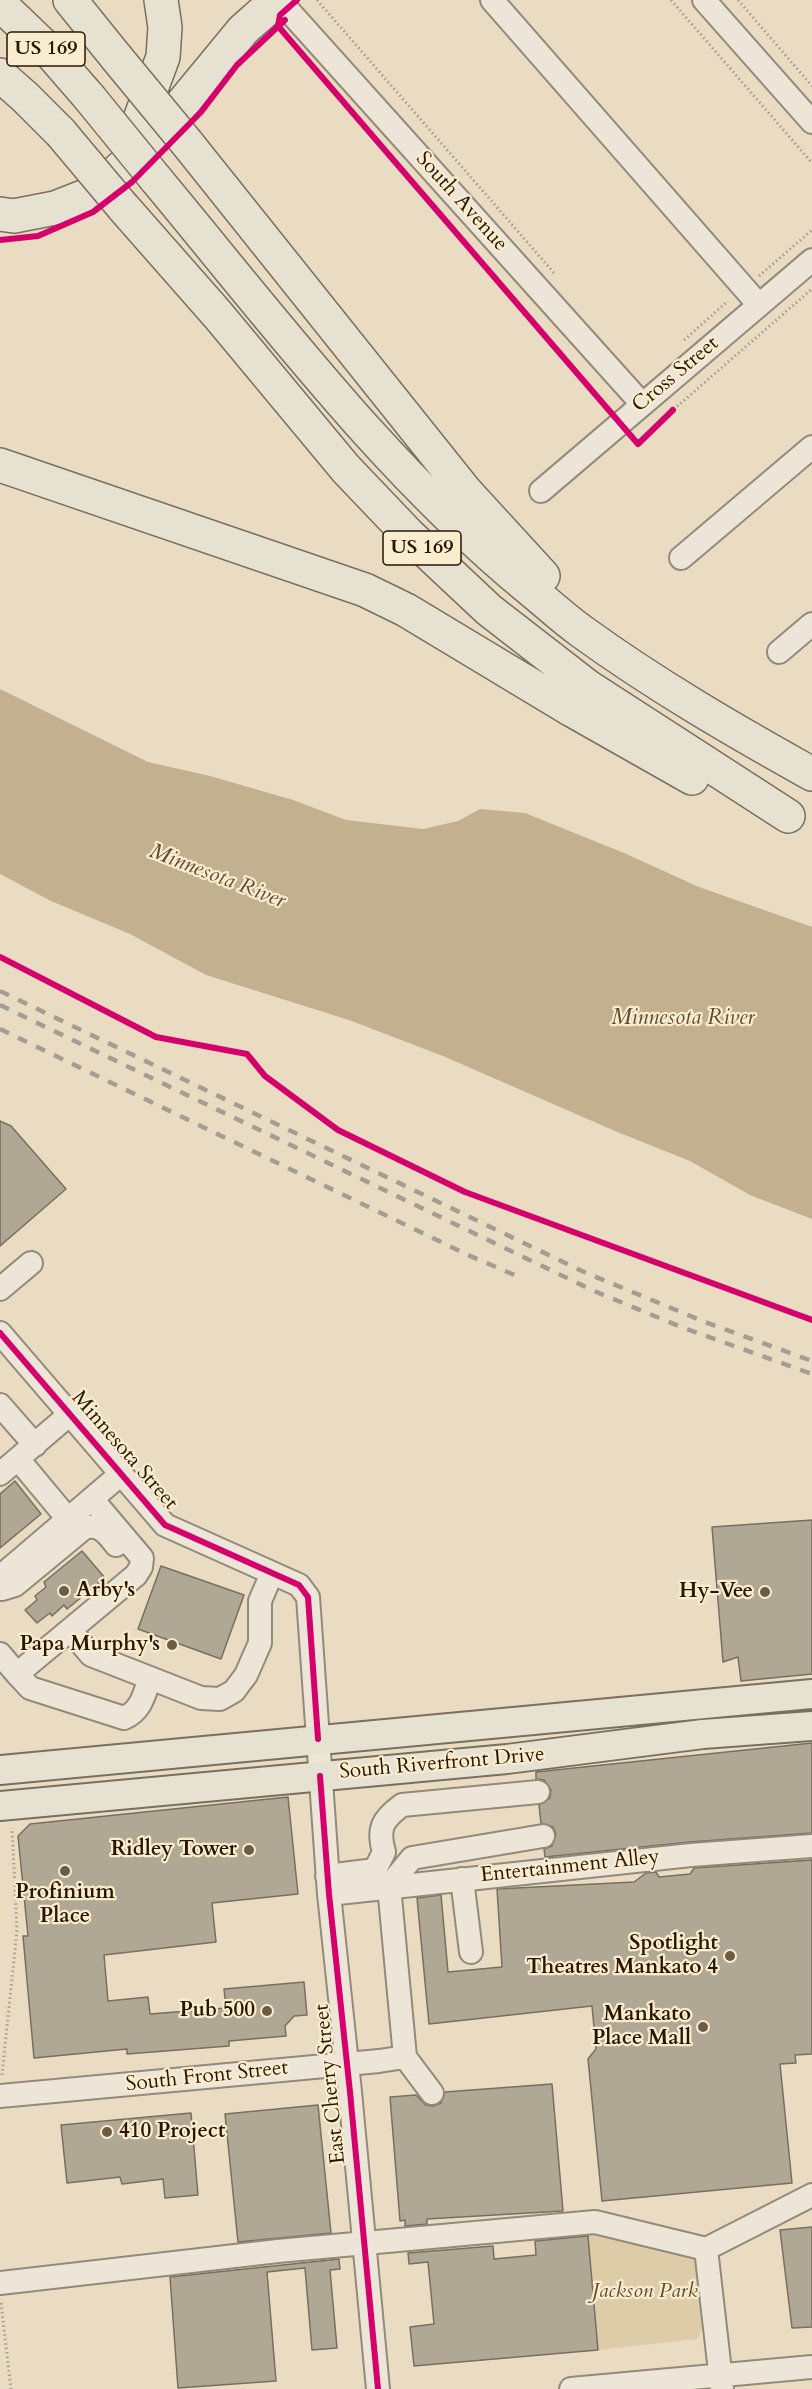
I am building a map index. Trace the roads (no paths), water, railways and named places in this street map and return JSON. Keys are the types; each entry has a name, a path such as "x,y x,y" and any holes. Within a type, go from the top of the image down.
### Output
{"highway":[{"path":"70,0 466,492 568,601 682,698"},
{"path":"0,205 13,204 51,193 80,179 120,144 142,118 163,57 165,27 161,0"},
{"path":"0,214 14,216 55,208 93,193 154,138 243,30 278,0"},
{"name":"US 169","path":"0,4 49,51 343,404 454,522 513,575 580,630 682,698 812,774"},
{"name":"US 169","path":"0,75 26,97 61,133 218,315 346,469 408,534 489,610 587,686 800,821"},
{"path":"0,465 365,590 406,610 572,710 717,793 800,821"}],"main road":[{"name":"South Riverfront Drive","path":"0,1770 318,1739 693,1707 812,1694"},
{"name":"South Riverfront Drive","path":"6,1806 507,1759 703,1734 812,1726"}],"street":[{"name":"South Avenue","path":"278,0 649,398"},
{"path":"492,0 752,296"},
{"path":"704,0 812,122"},
{"name":"Cross Street","path":"541,491 649,398 752,296 812,260"},
{"path":"681,558 812,447"},
{"path":"778,652 812,624"},
{"path":"0,1289 31,1263"},
{"name":"Minnesota Street","path":"0,1333 165,1525 299,1585 308,1597 320,1776"},
{"path":"0,1405 68,1519"},
{"path":"0,1474 70,1414"},
{"path":"0,1577 121,1474"},
{"path":"17,1674 138,1572 141,1567 142,1558 92,1499"},
{"path":"0,1587 2,1589 15,1585 75,1534 92,1525 108,1534 138,1572"},
{"path":"70,1630 91,1655 201,1698 220,1700 234,1691 246,1675 260,1643 260,1601 272,1573"},
{"path":"0,1654 30,1688 124,1718 139,1709 150,1678"},
{"name":"East Cherry Street","path":"320,1776 328,1885 378,2389"},
{"path":"328,1885 375,1870 384,1852 381,1842 382,1827 387,1816 402,1805 538,1792"},
{"path":"384,1852 412,1858 543,1836"},
{"name":"Entertainment Alley","path":"328,1885 389,1886 691,1855 812,1846"},
{"path":"412,1858 389,1886 405,2057 432,2094"},
{"path":"462,1879 471,1952"},
{"name":"South Front Street","path":"1,2096 140,2085 405,2057"},
{"path":"1,2293 266,2253 594,2222 706,2248 812,2194"},
{"path":"706,2248 722,2382"},
{"path":"571,2389 722,2382 812,2367"}],"water":[{"name":"Minnesota River","path":"0,689 148,762 210,776 293,800 346,820 423,829 458,821 480,809 525,813 624,853 699,887 812,927 812,1219 750,1195 690,1161 443,1056 349,1020 206,975 130,934 51,901 0,874"}],"railway":[{"path":"0,991 584,1272 705,1322 812,1361"},
{"path":"0,1005 594,1291 681,1327 812,1374"},
{"path":"0,1029 468,1255 519,1277"}],"place":[{"name":"Arby's","path":"64,1591"},
{"name":"Hy-Vee","path":"765,1592"},
{"name":"Papa Murphy's","path":"172,1645"},
{"name":"Ridley Tower","path":"249,1850"},
{"name":"Profinium Place","path":"65,1871"},
{"name":"Spotlight Theatres Mankato 4","path":"730,1956"},
{"name":"Pub 500","path":"267,2011"},
{"name":"Mankato Place Mall","path":"703,2027"},
{"name":"410 Project","path":"107,2132"}],"park label":[{"name":"Jackson Park","path":"645,2292"}]}
